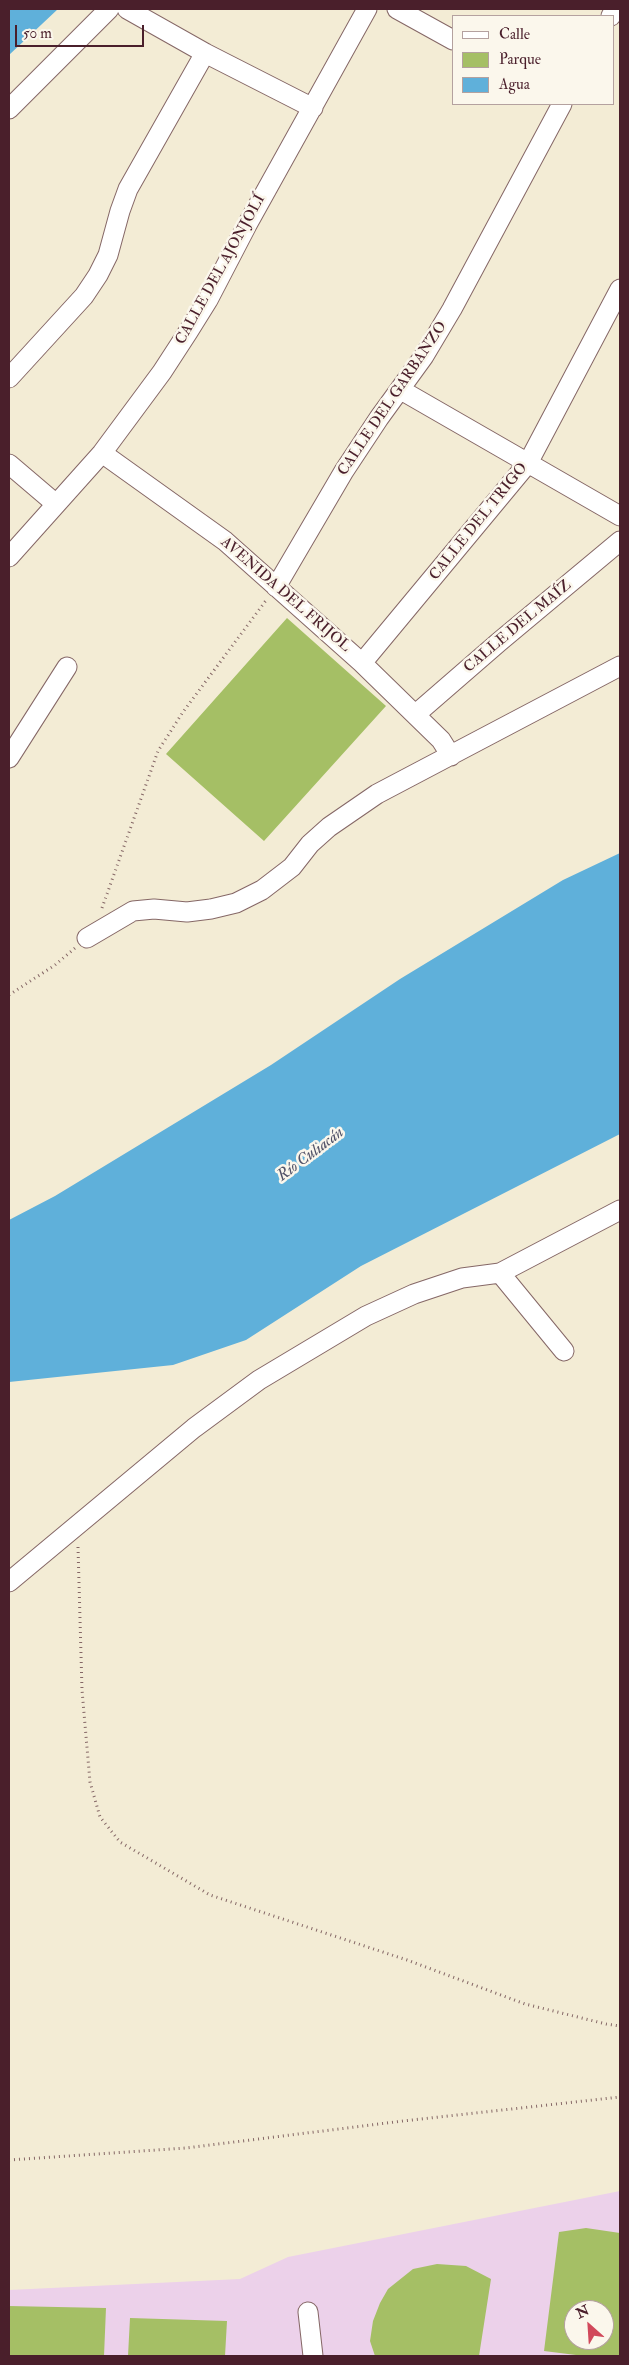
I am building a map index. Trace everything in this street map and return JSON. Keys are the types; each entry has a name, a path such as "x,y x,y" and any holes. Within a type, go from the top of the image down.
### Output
{"street":[{"path":"9,109 109,9"},
{"path":"127,9 205,53 313,108"},
{"name":"CALLE DEL AJONJOLÍ","path":"9,557 102,453 162,372 208,300 247,225 367,9"},
{"path":"397,9 452,39"},
{"path":"9,378 84,296 98,275 108,255 128,189 205,53"},
{"name":"CALLE DEL GARBANZO","path":"276,587 344,472 379,418 402,390 452,308 561,105"},
{"name":"CALLE DEL TRIGO","path":"362,663 528,463 620,289"},
{"path":"402,390 620,516"},
{"name":"AVENIDA DEL FRIJOL","path":"102,453 225,541 362,663 416,714 441,740 451,756"},
{"path":"9,464 56,504"},
{"name":"CALLE DEL MAÍZ","path":"416,714 498,642 620,541"},
{"path":"87,938 133,911 154,909 187,912 211,909 236,903 262,890 292,867 310,844 353,810 385,790 620,666"},
{"path":"9,758 68,667"},
{"path":"9,1582 194,1428 267,1375 366,1316 414,1294 462,1278 500,1273 620,1210"},
{"path":"500,1273 564,1351"},
{"path":"308,2312 313,2356"}],"path":[{"path":"9,995 55,965 87,938 105,901 158,752 183,712 276,587"},
{"path":"77,1526 82,1690 90,1782 100,1817 120,1842 210,1896 407,1960 526,2004 620,2026"},
{"path":"9,2160 186,2148 620,2097"}],"shaded area":[{"path":"620,2191 620,2356 9,2356 9,2290 240,2279 288,2257"}],"green space":[{"path":"287,618 386,706 264,841 166,754"},
{"path":"586,2228 620,2233 620,2356 584,2356 544,2351 559,2232"},
{"path":"437,2264 466,2266 491,2279 479,2356 375,2356 370,2341 373,2321 388,2289 413,2269"},
{"path":"9,2306 106,2308 104,2356 9,2356"},
{"path":"130,2318 227,2321 225,2356 128,2356"}],"water":[{"path":"9,9 58,9 9,55"},
{"name":"Río Culiacán","path":"620,853 620,1134 361,1266 246,1340 173,1365 9,1382 9,1220 55,1196 271,1065 400,979 563,880"}]}
